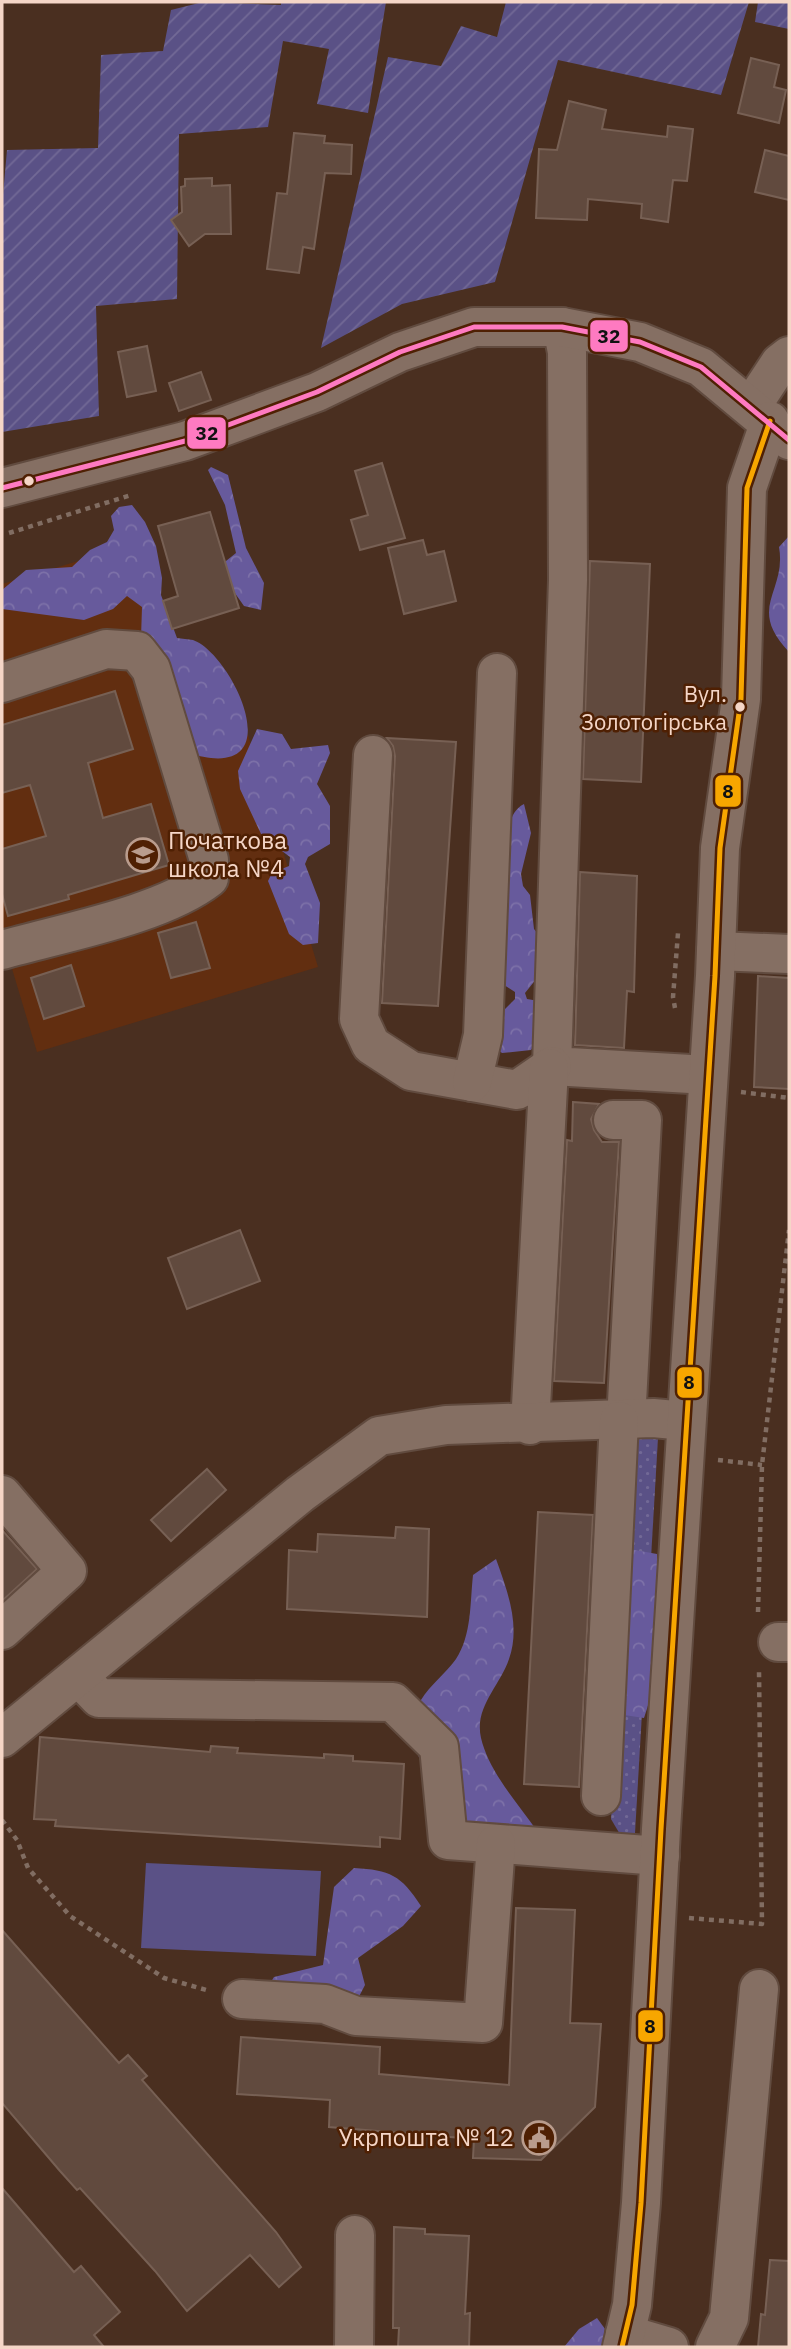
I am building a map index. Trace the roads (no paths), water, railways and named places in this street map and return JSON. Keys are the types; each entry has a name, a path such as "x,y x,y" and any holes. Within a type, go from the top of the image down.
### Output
{"street":[{"path":"2,488 185,441 317,391 400,352 474,327 562,327 640,342 701,367 770,423"},
{"path":"530,1425 551,1067 568,580 567,352 562,327"},
{"path":"669,2347 624,2341 632,2305 641,2203 686,1421 721,1083 716,951 720,848 741,699 747,488 770,423 780,363 789,355"},
{"path":"2,682 106,649 137,652 151,668 209,860 209,878 192,891 128,914 2,950"},
{"path":"472,1082 483,1035 497,673"},
{"path":"373,755 359,1019 371,1045 411,1071 517,1090 551,1067 721,1083"},
{"path":"716,951 789,954"},
{"path":"601,1796 642,1120 612,1119"},
{"path":"2,1738 300,1493 379,1436 446,1425 530,1425 653,1418 686,1421"},
{"path":"2,1495 67,1571 2,1630"},
{"path":"78,1676 99,1698 393,1702 439,1747 448,1840 660,1856"},
{"path":"242,1999 325,2004 356,2016 484,2023 496,1844"},
{"path":"715,2347 729,2318 759,1989"},
{"path":"354,2347 355,2235"}],"place":[{"name":"Вул. Золотогірська","path":"740,707"},
{"name":"Початкова школа №4","path":"143,855"},
{"name":"Укрпошта № 12","path":"539,2138"}]}
